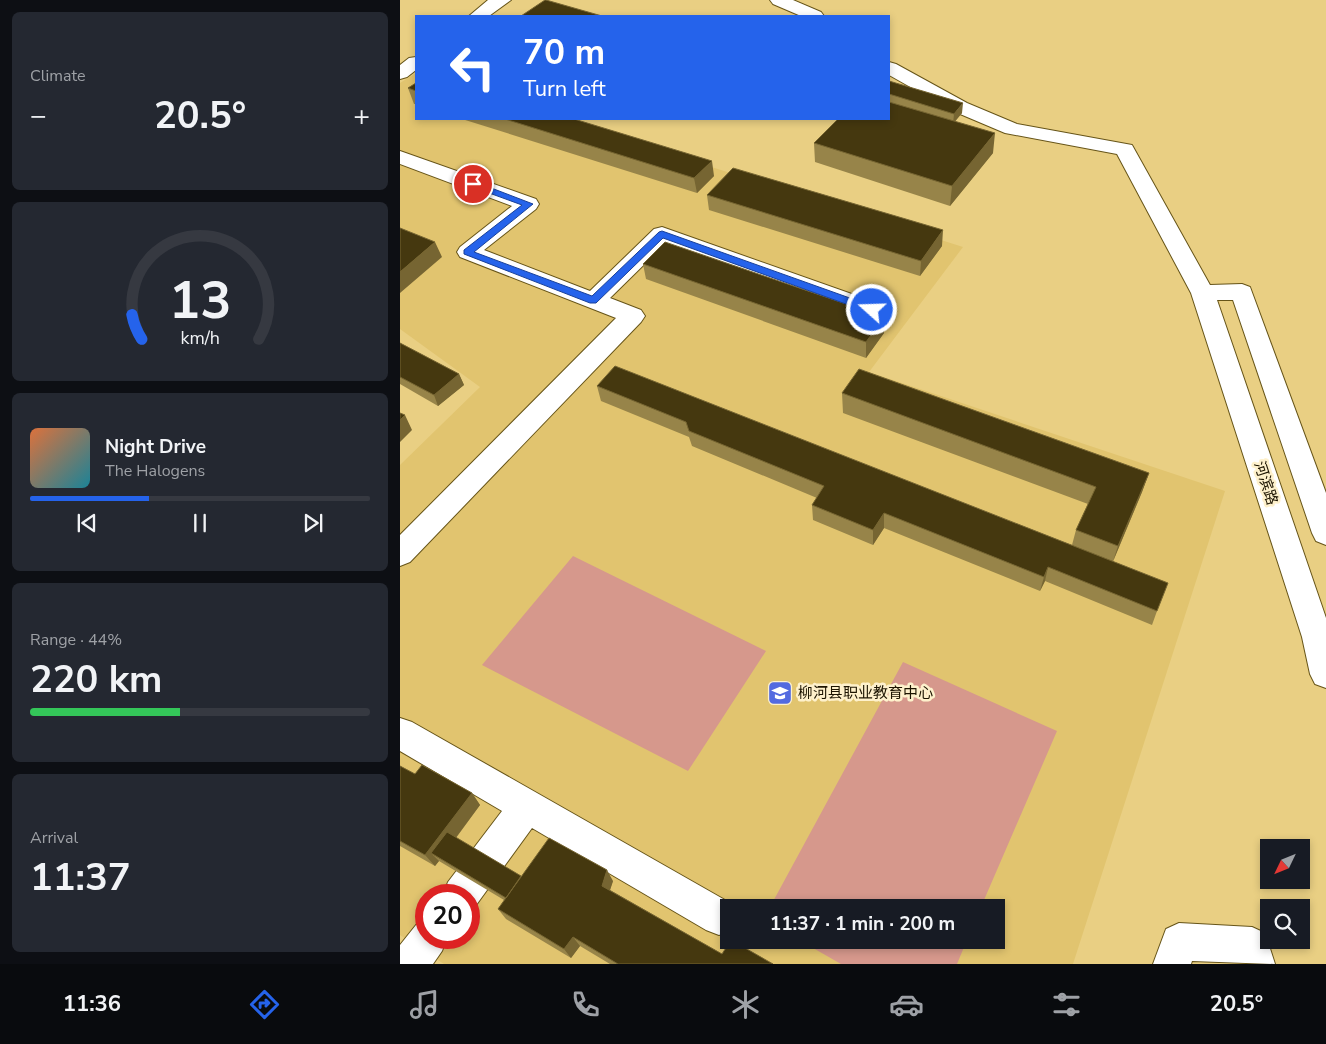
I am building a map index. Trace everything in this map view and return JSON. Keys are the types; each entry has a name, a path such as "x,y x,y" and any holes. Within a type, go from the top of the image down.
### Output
{"street":[{"path":"479,15 497,1 502,0"},
{"path":"779,0 813,15"},
{"path":"400,73 415,63"},
{"name":"河滨路","path":"890,69 960,107 1012,129 1125,149 1203,293 1316,637 1326,674"},
{"path":"400,157 528,204 468,252 633,316 400,554"},
{"path":"593,300 662,234 872,310"},
{"path":"1203,293 1242,292 1326,533"},
{"path":"400,733 719,917"},
{"path":"469,884 522,813"},
{"path":"1172,964 1179,942 1252,946 1256,964"},
{"path":"409,964 421,949"}],"shaded area":[{"name":"柳河县职业教育中心","path":"415,74 415,120 564,120 963,247 869,372 1225,491 1073,964 444,964 421,949 480,949 480,884 415,884 415,945 400,935 400,465 480,387 400,329 400,83"},
{"path":"573,556 766,651 688,771 482,665"},
{"path":"903,662 1057,731 984,899 774,899"},
{"path":"815,949 963,949 957,964 841,964"}],"building":[{"path":"546,0 598,15 522,15"},
{"path":"890,81 963,103 954,114 890,94"},
{"path":"415,84 415,91 408,88"},
{"path":"890,102 995,133 952,186 814,143 837,120 890,120"},
{"path":"508,120 577,120 712,161 694,178"},
{"path":"733,168 943,230 921,261 707,195"},
{"path":"400,228 435,242 400,272"},
{"path":"665,242 884,317 866,342 643,264"},
{"path":"400,343 459,374 434,395 400,377"},
{"path":"615,366 1168,583 1157,611 1048,567 1044,577 884,513 873,530 812,505 824,486 689,431 686,422 597,386"},
{"path":"859,369 1149,473 1118,546 1076,530 1096,487 842,393"},
{"path":"400,413 405,415 400,420"},
{"path":"422,765 472,793 425,855 400,841 400,766 415,774"},
{"path":"447,832 521,876 506,898 431,853"},
{"path":"549,838 607,870 602,886 722,954 725,949 747,949 773,964 618,964 573,937 564,949 498,909"}],"place":[{"name":"柳河县职业教育中心","path":"780,693"}],"route":[{"path":"473,184 528,204 468,252 593,300 662,234 872,310"}]}
